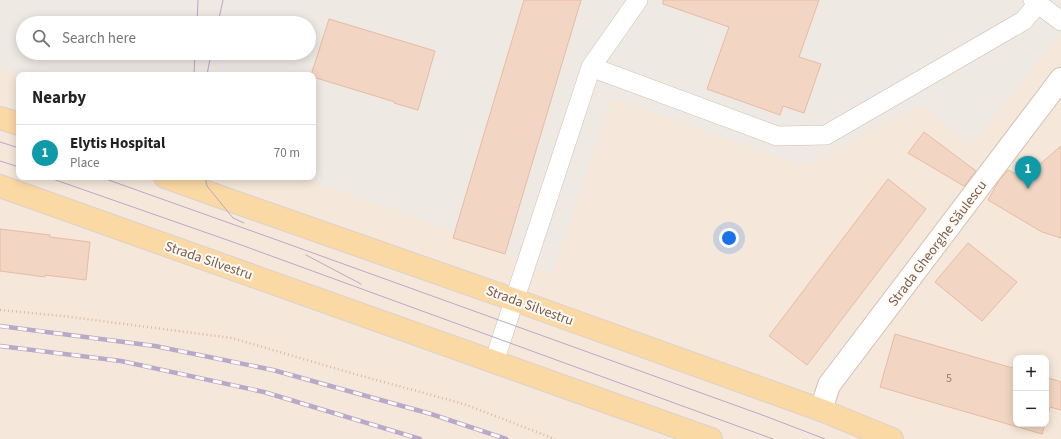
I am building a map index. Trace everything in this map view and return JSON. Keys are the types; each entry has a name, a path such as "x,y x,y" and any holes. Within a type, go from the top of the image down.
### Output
{"main road":[{"path":"0,118 16,123"},
{"name":"Strada Silvestru","path":"173,180 515,300 821,410 892,439"},
{"name":"Strada Silvestru","path":"0,186 711,439"}],"street":[{"name":"Strada Gheorghe Săulescu","path":"821,410 830,385 1061,79"}],"lane":[{"path":"494,362 591,67 638,0"},
{"path":"591,67 777,136 826,135 1023,22 1036,2 1061,21"}],"path":[{"path":"0,310 63,316 232,338 464,404 555,439"}],"shaded area":[{"path":"0,0 1061,0 1061,439 0,439"},
{"path":"0,0 1061,0 1061,33 972,144 921,105 803,166 613,98 552,273 505,254 453,238 455,232 309,180 316,180 316,72 16,73 0,67"}],"building":[{"path":"524,0 581,0 505,254 453,238"},
{"path":"663,0 819,0 799,57 821,64 804,113 783,106 780,115 707,89 729,27 663,4"},
{"path":"329,19 435,51 418,110 316,78 316,72 312,72"},
{"path":"924,132 976,171 964,186 908,153"},
{"path":"1061,146 1061,238 1042,232 988,200 998,182 1008,170 1024,178"},
{"path":"888,179 926,209 807,365 769,336"},
{"path":"0,229 50,235 50,237 90,242 86,280 45,275 45,277 0,271"},
{"path":"968,243 1017,282 982,321 935,282"},
{"path":"895,334 1013,368 1013,426 880,387"},
{"path":"1049,378 1061,382 1061,410 1050,407 1049,410"},
{"path":"1018,427 1044,427 1042,434"}],"tram line":[{"path":"197,16 198,0"},
{"path":"220,16 223,0"},
{"path":"194,72 195,60"},
{"path":"208,72 210,60"},
{"path":"0,142 16,147"},
{"path":"0,161 16,166"},
{"path":"56,180 233,242 773,439"},
{"path":"108,180 765,416 825,439"},
{"path":"206,180 207,186 233,218 244,223"},
{"path":"306,255 361,284"}],"railway":[{"path":"0,326 155,346 273,370 431,414 506,439"},
{"path":"0,346 121,361 264,392 420,439"}],"place":[{"name":"Elytis Hospital","path":"1028,189"}]}
